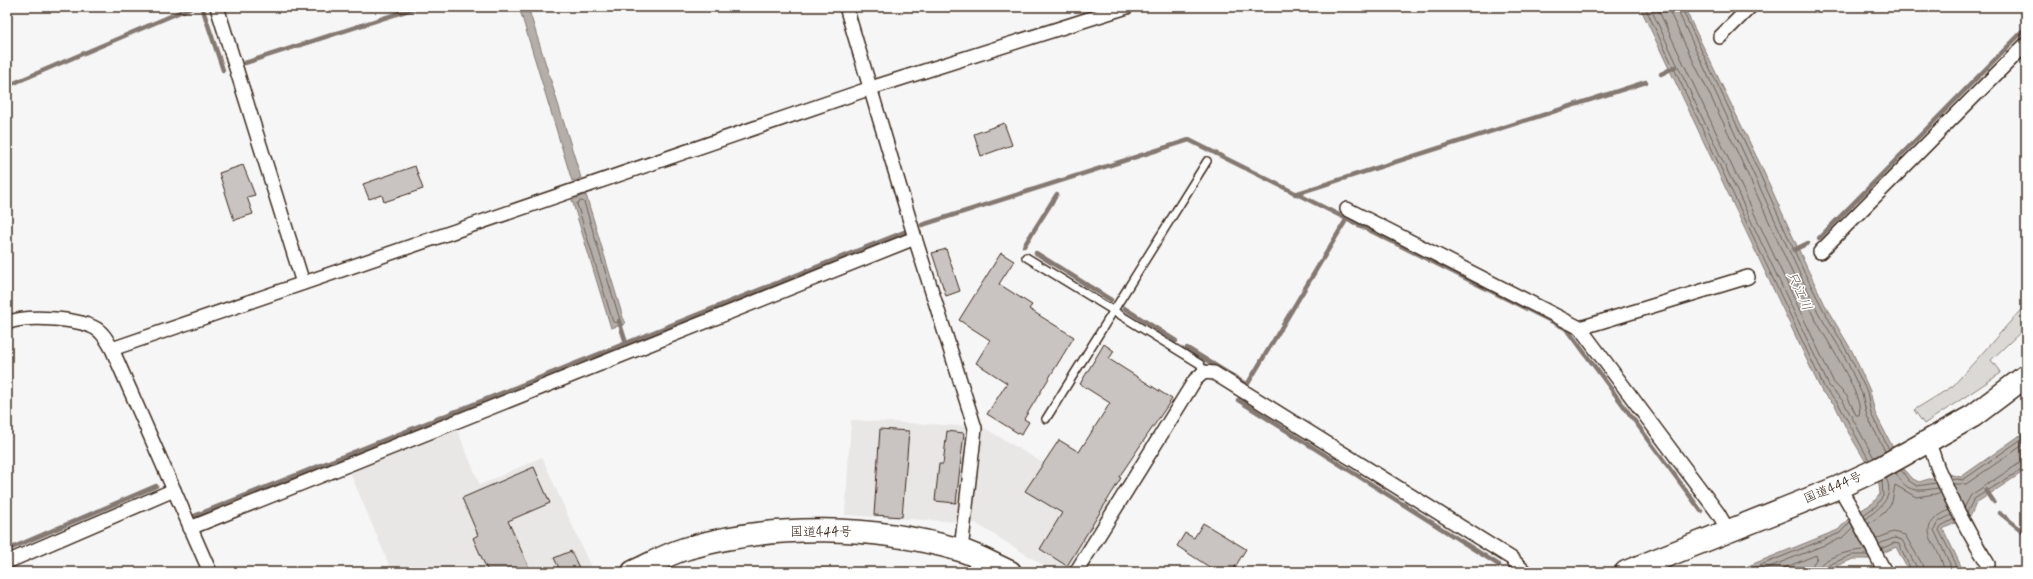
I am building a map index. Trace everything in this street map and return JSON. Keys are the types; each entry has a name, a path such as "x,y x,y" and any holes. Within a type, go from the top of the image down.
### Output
{"highway":[{"name":"国道444号","path":"1626,572 1728,530 1839,487 1880,468 1973,416 2026,376"},
{"name":"国道444号","path":"633,572 687,548 767,532 845,530 904,537 961,550 1010,572"}],"street":[{"path":"217,7 303,283"},
{"path":"846,7 915,238 975,428 961,550"},
{"path":"112,349 871,88 1127,7"},
{"path":"1720,37 1750,7"},
{"path":"1820,252 2026,44"},
{"path":"1347,209 1580,328 1718,513 1728,530"},
{"path":"190,528 915,238"},
{"path":"1580,328 1748,277"},
{"path":"7,323 16,319 33,317 85,324 96,328 105,336 210,572"},
{"path":"1076,572 1195,380 1204,372 1214,373 1282,415 1511,558 1525,572"},
{"path":"1928,442 1934,454 1938,469 1964,525 1988,564 1985,572"},
{"path":"1839,487 1882,567"},
{"path":"7,562 174,490"}],"lane":[{"path":"1046,419 1207,161"},
{"path":"1026,257 1200,364 1204,372"}],"shaded area":[{"path":"2026,304 2026,327 1991,360 2001,373 1924,424 1914,410 1953,386"},
{"path":"851,420 983,427 1113,505 1071,572 1054,572 975,523 845,515"},
{"path":"456,427 480,485 542,457 593,572 392,572 349,470"}],"water":[{"path":"519,7 528,7 581,178 578,179 583,196 586,195 625,324 611,328 572,200 580,197 575,180 572,181"},
{"name":"只江川","path":"1640,7 1684,7 1761,166 1827,309 1852,351 1870,391 1875,413 1905,471 1911,478 1919,482 1935,479 1948,474 1961,477 2026,431 2026,470 1976,503 1971,515 1943,529 1961,566 1958,569 1959,572 1909,572 1896,547 1869,559 1853,559 1822,572 1733,572 1838,530 1850,517 1873,503 1880,494 1879,484 1847,430 1835,405 1822,392"},
{"path":"819,568 880,572 768,572"}],"building":[{"path":"1004,123 1012,145 981,156 974,134"},
{"path":"243,165 255,195 247,197 253,214 234,220 219,173"},
{"path":"415,166 423,189 384,202 382,195 369,199 363,184"},
{"path":"946,249 960,291 946,296 932,253"},
{"path":"1001,253 1014,261 999,284 1032,305 1029,309 1074,337 1024,419 1029,422 1021,435 987,414 1007,383 976,363 990,340 959,320"},
{"path":"1104,344 1114,351 1109,359 1172,399 1119,477 1121,478 1067,566 1040,549 1062,513 1025,491 1059,440 1079,452 1110,403 1080,384"},
{"path":"880,429 909,431 902,517 874,515"},
{"path":"947,431 964,433 956,503 935,501 939,464 943,464"},
{"path":"534,467 550,503 508,521 531,572 488,572 473,538 478,535 462,498"},
{"path":"1203,523 1246,549 1232,572 1217,572 1177,546 1185,533 1194,538"},
{"path":"571,551 581,572 561,572 554,558"}],"waterway":[{"path":"7,86 192,7"},
{"path":"202,7 223,70"},
{"path":"245,63 418,7"},
{"path":"1819,238 2026,28"},
{"path":"1661,74 1675,67"},
{"path":"1295,194 1646,82"},
{"path":"922,225 1189,140 1567,329 1701,511"},
{"path":"1024,246 1057,194"},
{"path":"1187,348 1247,385 1346,220"},
{"path":"194,516 904,232"},
{"path":"1794,250 1808,243"},
{"path":"1036,253 1111,300"},
{"path":"1124,308 1176,341"},
{"path":"619,321 626,343"},
{"path":"1238,400 1499,565"},
{"path":"7,550 156,486"},
{"path":"1986,490 1994,502"},
{"path":"2000,513 2026,534"}]}
